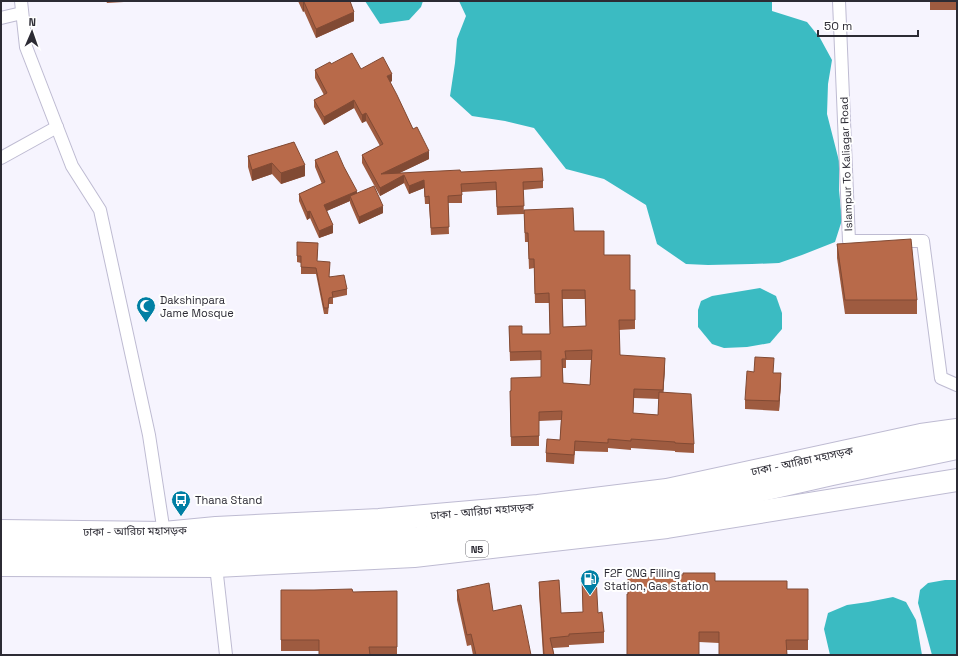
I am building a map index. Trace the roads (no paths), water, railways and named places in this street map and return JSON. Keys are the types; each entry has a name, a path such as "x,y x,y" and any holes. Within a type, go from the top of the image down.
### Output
{"highway":[{"name":"ঢাকা - আরিচা মহাসড়ক","path":"1,530 164,533 216,528 379,520 538,506 667,490 922,445 957,430"},
{"name":"N5","path":"1,547 240,547 418,538 527,528 618,517 713,502 832,474 922,445 957,448"},
{"name":"N5","path":"1,565 216,566 414,556 667,528 953,480"}],"street":[{"name":"Islampur To Kaliagar Road","path":"839,1 849,241 923,241 941,378 957,384"},
{"path":"1,18 21,7 26,47 72,166 100,210 149,435 164,533"},
{"path":"1,158 57,127"},
{"path":"216,566 226,655"}],"water":[{"path":"365,1 423,1 421,7 409,20 380,24"},
{"path":"459,1 772,1 772,11 807,22 820,38 832,60 828,84 827,114 839,161 839,190 842,220 835,242 779,263 708,265 686,264 657,244 646,205 604,179 566,169 534,128 505,121 472,116 450,96 457,39 466,16"},
{"path":"760,288 776,296 782,313 782,329 770,343 747,347 724,348 712,344 698,327 698,310 701,301 712,296"},
{"path":"945,580 957,580 957,655 932,655 918,603 920,590 928,583"},
{"path":"893,597 906,602 916,620 922,655 830,655 824,629 828,613 847,605"}],"place":[{"name":"Dakshinpara Jame Mosque","path":"146,323"},
{"name":"Thana Stand","path":"181,517"},
{"name":"F2F CNG Filling Station, Gas station","path":"590,596"}]}
